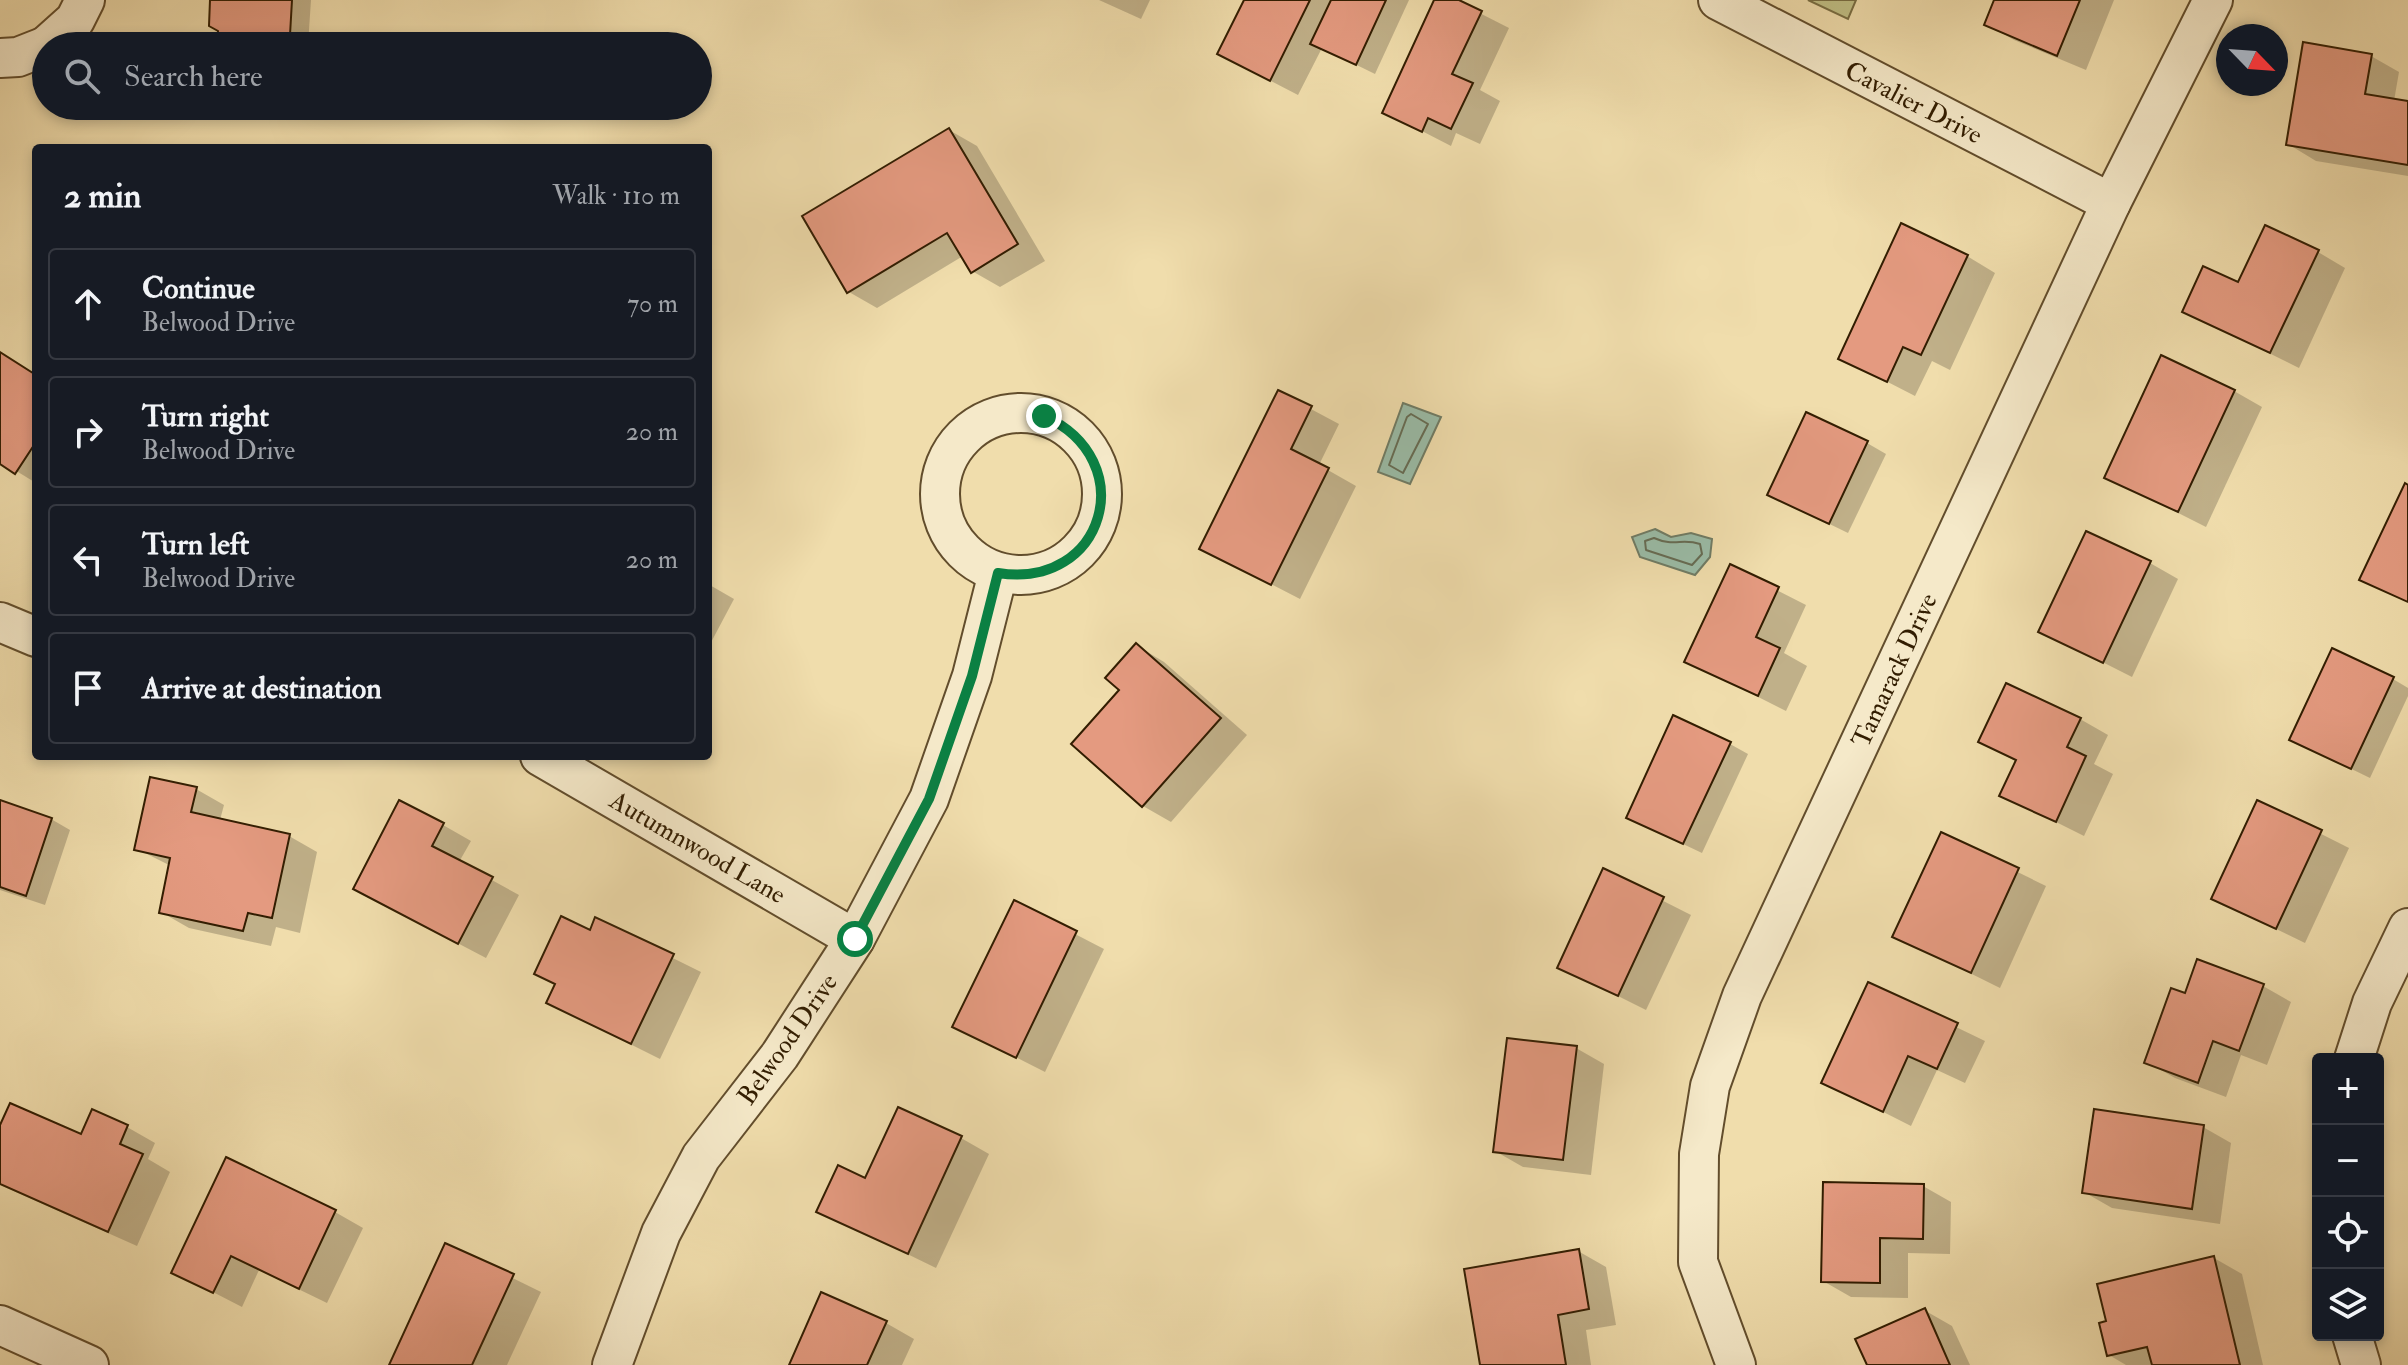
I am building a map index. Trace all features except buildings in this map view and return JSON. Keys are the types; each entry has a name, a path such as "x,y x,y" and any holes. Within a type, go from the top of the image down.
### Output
{"street":[{"path":"62,32 75,20 85,0"},
{"name":"Cavalier Drive","path":"1718,0 2111,203"},
{"name":"Tamarack Drive","path":"1736,1365 1698,1262 1699,1154 1710,1086 1742,996 2111,203 2213,0"},
{"path":"0,58 18,57 32,52"},
{"path":"1001,415 1044,416 1071,430 1092,455 1100,474 1100,516 1077,553 1061,565 1020,576 998,573 962,551 950,534 939,493 943,472 951,452 964,435 982,423 1001,415"},
{"name":"Belwood Drive","path":"612,1365 661,1233 701,1157 780,1055 855,939 929,799 972,676 998,573"},
{"path":"0,622 32,635"},
{"name":"Autumnwood Lane","path":"547,760 855,939"},
{"path":"2356,1053 2372,1003 2408,928"},
{"path":"0,1325 89,1365"},
{"path":"2354,1341 2361,1365"}],"shaded area":[{"path":"1808,0 1856,0 1848,19"}],"water":[{"path":"1403,403 1441,417 1410,484 1378,472"},
{"path":"1655,529 1671,537 1691,533 1712,539 1710,557 1695,575 1640,557 1632,537"}],"route":[{"path":"855,939 929,799 972,676 998,573 1020,576 1041,573 1061,565 1077,553 1100,516 1100,474 1092,455 1079,437 1063,424 1044,416"}]}
